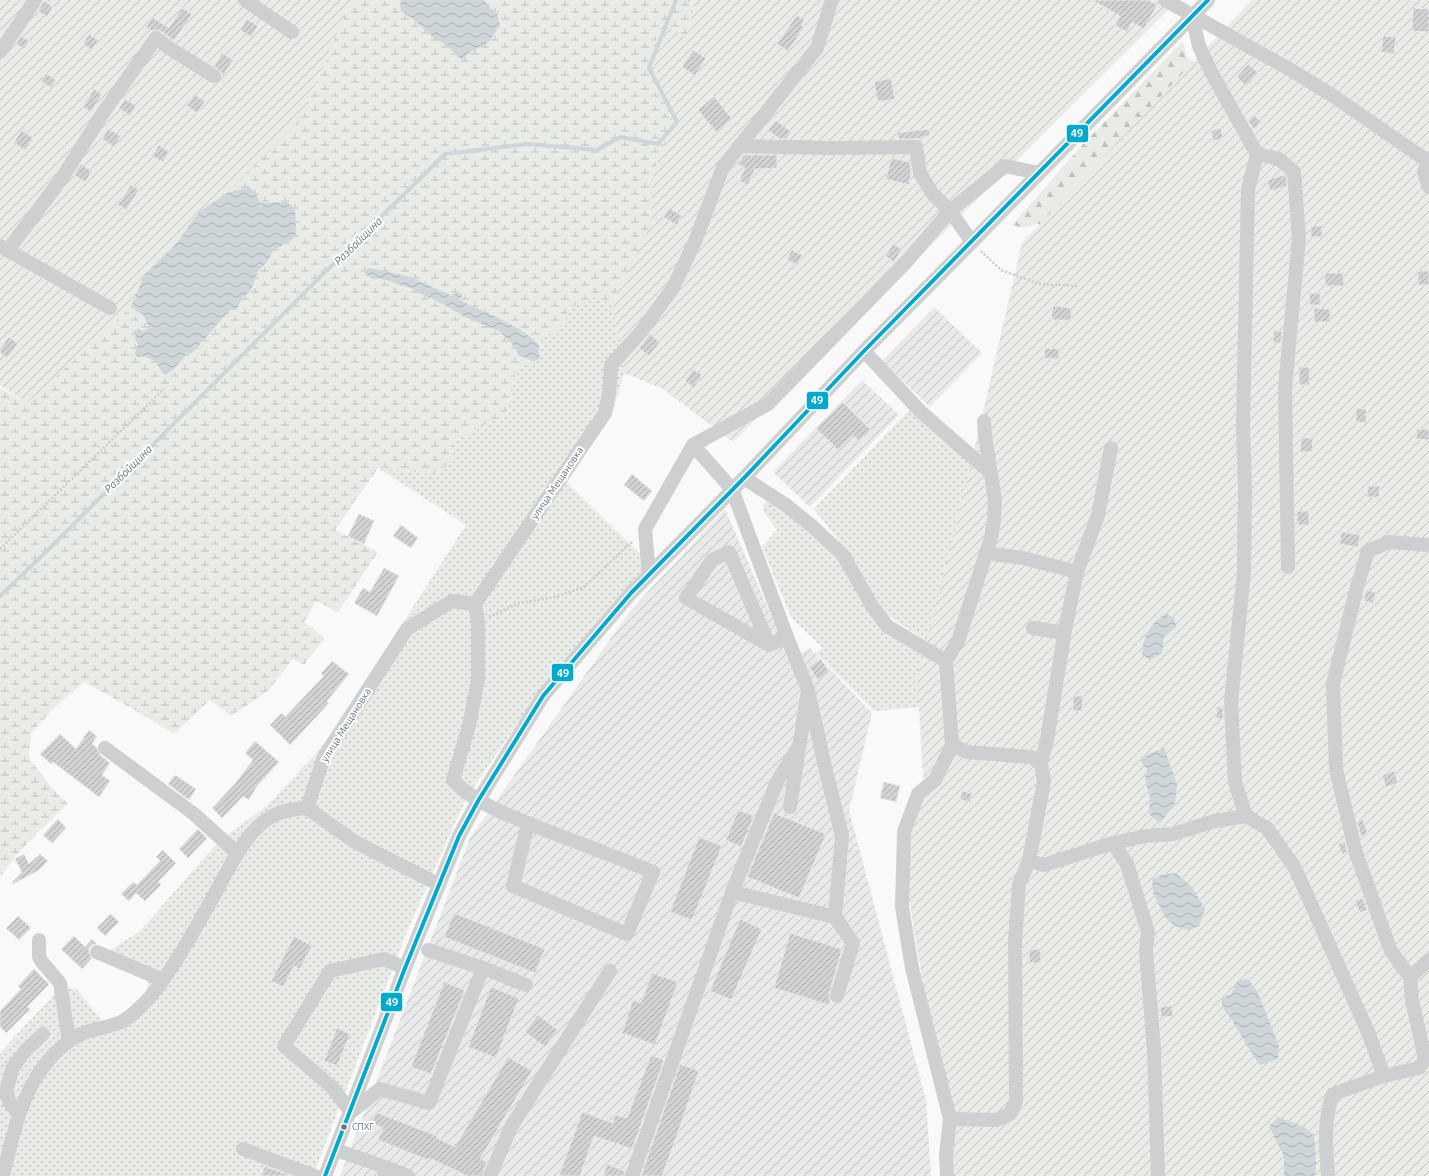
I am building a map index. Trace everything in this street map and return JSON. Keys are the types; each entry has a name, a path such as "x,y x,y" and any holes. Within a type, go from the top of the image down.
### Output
{"street":[{"path":"0,52 34,0"},
{"path":"245,0 292,32"},
{"path":"739,146 817,48 832,0"},
{"path":"1165,0 1291,70 1333,96 1429,161 1424,172 1429,187"},
{"path":"325,1176 351,1112 405,968 458,836 543,696 631,593 732,488 744,478 864,351 1208,0"},
{"path":"1192,16 1199,46 1211,72 1257,154 1248,190 1243,427 1245,488 1244,572 1231,702 1235,782 1246,816"},
{"path":"110,308 4,248 62,178 105,110 156,38 169,48 214,76"},
{"path":"739,146 831,148 916,147 920,173 932,193 950,211 972,242"},
{"name":"улица Мещановка","path":"307,808 324,757 407,629 452,601 475,604 605,413 609,393 611,365 640,333 673,288 696,239 724,167 739,146"},
{"path":"1257,154 1279,159 1294,172 1299,238 1285,388 1288,567"},
{"path":"649,575 645,529 693,445 768,404 907,261 950,211 1004,166 1039,173"},
{"path":"864,351 921,412 992,473"},
{"path":"947,1176 946,1155 950,1119 912,968 902,907 904,832 918,794 935,780 952,745 946,661 958,641 991,538 995,500 992,473 984,436 984,421"},
{"path":"693,445 732,488 808,690 842,836 835,917 853,943 837,996"},
{"path":"950,1119 996,1120 1010,1114 1016,1101 1015,940 1019,884 1029,861 1044,781 1041,764 1047,740 1065,630 1077,572 1098,515 1111,448"},
{"path":"744,478 786,504 812,526 842,555 872,606 888,626 946,661"},
{"path":"1328,1176 1325,1136 1329,1105 1334,1094 1384,1076 1419,1068 1427,1064 1412,1000 1410,977 1391,951 1356,853 1336,769 1333,684 1357,587 1368,551 1389,542 1429,545"},
{"path":"729,552 769,645 686,598 712,560 729,552"},
{"path":"986,554 1023,558 1077,572"},
{"path":"475,604 478,622 478,680 469,726 453,780 460,788 478,801 528,823 653,872 627,934 513,886 528,823"},
{"path":"1033,628 1058,632 1065,630"},
{"path":"769,645 787,637"},
{"path":"790,807 808,690"},
{"path":"632,1176 732,892 777,782 800,744"},
{"path":"952,745 967,752 1032,758 1041,764"},
{"path":"105,748 194,814 238,853"},
{"path":"3,1176 19,1114 34,1081 44,1065 69,1041 86,1032 111,1027 125,1020 143,1005 163,980 188,942 238,853 266,820 287,810 307,808 355,842 438,884"},
{"path":"1029,861 1044,865 1113,843 1146,836 1173,834 1215,820 1246,816 1267,828 1295,868 1368,1032 1384,1076"},
{"path":"1113,843 1127,864 1148,932 1146,951 1154,1050 1158,1176"},
{"path":"732,892 835,917"},
{"path":"39,940 40,957 42,962 60,983 69,1041"},
{"path":"428,950 483,968 526,985"},
{"path":"97,952 163,980"},
{"path":"351,1112 332,1087 284,1046 330,971 384,959 405,968"},
{"path":"1410,977 1429,960"},
{"path":"351,1112 380,1089 429,1103 483,968"},
{"path":"490,1176 511,1128 610,971"},
{"path":"19,1114 3,1092 13,1067 26,1050 43,1034"},
{"path":"243,1149 316,1176"},
{"path":"336,1150 385,1172 408,1176"}],"path":[{"path":"972,242 1001,270 1039,284 1079,286"},
{"path":"0,549 164,389"},
{"path":"478,622 519,603 555,597 584,587 645,529"}],"shaded area":[{"path":"934,307 982,353 930,407 882,361"},
{"path":"862,380 899,415 810,507 773,472"},
{"path":"725,509 790,659 810,648 872,713 849,810 926,1100 931,1176 340,1176 470,838 631,610"}],"green space":[{"path":"0,0 351,0 300,120 227,193 199,212 176,244 144,275 131,307 27,403 0,385"},
{"path":"351,0 684,0 694,7 687,37 651,53 672,127 653,173 651,227 612,303 595,297 569,308 563,326 548,335 541,342 539,352 540,359 516,368 511,401 503,417 481,426 454,441 450,464 433,474 378,468 335,530 378,552 338,612 316,601 304,622 325,638 304,665 293,659 268,691 231,716 210,700 174,734 84,682 57,705 31,733 29,758 52,788 68,804 23,848 0,877 0,388 28,403 199,212 227,193 300,120"},
{"path":"684,0 1178,0 733,442 663,389 624,373 612,303 650,227 653,173 672,127 651,53 662,25 687,37 694,7"},
{"path":"1252,0 1429,0 1429,1176 951,1176 927,1006 902,859 924,788 917,678 966,486 1022,243"},
{"path":"1183,41 1186,55 1199,68 1051,225 1037,224 1024,228 1012,225 1085,142"},
{"path":"595,297 612,303 624,373 614,408 567,483 651,564 539,692 467,797 406,934 313,1176 0,1176 0,1053 57,991 76,988 104,1024 145,1000 148,981 109,951 140,931 219,841 268,805 319,750 355,702 395,635 466,525 378,468 433,474 454,441 481,426 503,417 516,368 540,359 539,352 541,342 548,335 563,326 569,308"},
{"path":"911,408 988,476 927,641 884,613 845,549 814,509"},
{"path":"768,501 797,518 838,559 885,630 936,661 944,705 874,711 816,653 823,648 791,617 762,547 777,530 763,511 763,505"}],"water":[{"path":"403,0 483,0 497,14 500,25 489,42 467,54 462,60 449,47 433,37 413,19 401,11 400,2"},
{"path":"249,187 256,194 260,203 286,202 295,208 296,230 293,239 273,251 267,262 258,271 251,290 243,297 236,310 230,310 192,353 186,355 174,369 167,374 163,373 155,361 144,356 138,357 135,354 138,344 135,339 137,328 143,331 149,328 144,316 131,307 144,275 176,244 199,212 227,193"},
{"path":"370,268 410,277 452,296 457,291 463,295 459,299 462,301 508,323 534,340 539,345 540,359 532,361 519,355 510,341 499,331 463,316 413,289 386,280 367,276 363,270"},
{"path":"1165,614 1174,617 1176,627 1164,637 1162,653 1150,660 1142,654 1144,641 1151,627"},
{"path":"1164,748 1177,784 1175,803 1160,823 1149,814 1150,798 1145,779 1147,769 1140,760 1149,754"},
{"path":"1176,873 1192,887 1205,909 1199,926 1189,930 1175,926 1165,917 1153,893 1152,879 1161,875"},
{"path":"1248,979 1258,993 1279,1046 1278,1059 1260,1065 1225,1010 1221,999 1231,994 1238,980"},
{"path":"1278,1117 1304,1127 1314,1135 1316,1163 1315,1176 1284,1176 1284,1156 1269,1126"}],"building":[{"path":"1092,0 1148,0 1157,5 1144,29 1132,22 1127,32 1115,25 1120,16"},
{"path":"44,1 53,7 47,17 38,11"},
{"path":"182,8 192,14 174,41 161,31 152,31 146,27 152,17 169,28"},
{"path":"1413,8 1429,9 1429,32 1412,31"},
{"path":"797,15 805,20 801,25 804,27 788,51 777,44"},
{"path":"247,19 258,26 251,37 240,30"},
{"path":"89,34 98,40 92,50 83,44"},
{"path":"21,36 29,41 24,49 16,44"},
{"path":"1383,36 1396,37 1394,54 1381,52"},
{"path":"693,50 706,58 695,76 682,67"},
{"path":"222,53 233,60 223,76 214,66"},
{"path":"1248,64 1258,73 1246,86 1237,77"},
{"path":"46,73 56,80 51,88 41,81"},
{"path":"891,78 895,99 878,102 874,82"},
{"path":"94,89 102,94 91,112 83,107"},
{"path":"194,94 205,101 197,113 187,106"},
{"path":"714,96 732,119 716,132 698,110"},
{"path":"125,99 136,106 130,116 119,108"},
{"path":"1253,115 1261,121 1255,129 1248,121"},
{"path":"776,120 791,132 786,139 778,138 768,130"},
{"path":"1221,128 1223,138 1213,141 1211,131"},
{"path":"108,129 121,136 114,147 102,139"},
{"path":"929,129 930,135 917,139 899,139 897,133"},
{"path":"21,130 33,138 25,150 14,143"},
{"path":"159,145 169,152 163,162 152,156"},
{"path":"744,155 777,155 777,168 755,169 748,185 739,181 745,168 737,164"},
{"path":"891,158 910,162 911,173 909,185 886,179"},
{"path":"81,164 92,171 85,182 74,175"},
{"path":"1284,175 1286,176 1287,186 1270,191 1267,180"},
{"path":"131,185 139,190 126,210 118,205"},
{"path":"669,208 682,216 677,225 663,217"},
{"path":"1311,226 1322,226 1322,237 1311,237"},
{"path":"893,244 902,249 894,262 885,256"},
{"path":"791,250 802,255 798,265 787,260"},
{"path":"1418,271 1429,271 1429,285 1418,285"},
{"path":"1325,273 1343,273 1344,286 1325,286"},
{"path":"1309,293 1320,293 1320,305 1310,305"},
{"path":"1053,306 1071,308 1071,320 1051,320"},
{"path":"1314,308 1330,309 1330,322 1314,322"},
{"path":"1274,331 1282,331 1281,343 1273,343"},
{"path":"650,334 660,342 649,356 639,348"},
{"path":"9,337 18,344 7,358 0,352 0,349"},
{"path":"1045,348 1059,349 1059,359 1044,358"},
{"path":"1299,367 1310,367 1309,385 1299,385"},
{"path":"693,369 702,375 694,388 685,381"},
{"path":"843,402 871,430 859,441 853,435 838,450 816,428"},
{"path":"1356,408 1366,409 1366,423 1356,422"},
{"path":"1417,429 1429,429 1429,440 1416,439"},
{"path":"1301,438 1313,438 1312,452 1300,452"},
{"path":"632,474 652,491 644,501 624,485"},
{"path":"1368,486 1380,486 1379,497 1367,497"},
{"path":"1297,511 1309,511 1309,525 1297,525"},
{"path":"359,514 374,521 364,544 348,536"},
{"path":"401,525 418,538 411,548 393,536"},
{"path":"1341,532 1360,535 1358,547 1340,544"},
{"path":"384,568 399,576 377,616 354,603 363,588 370,592"},
{"path":"1366,590 1376,592 1373,603 1364,601"},
{"path":"821,659 829,672 818,680 809,667"},
{"path":"332,661 349,674 327,701 329,703 290,745 270,725 282,713 285,717 324,676 321,674"},
{"path":"1073,696 1083,696 1082,711 1073,711"},
{"path":"1217,707 1223,707 1223,719 1216,718"},
{"path":"89,730 97,736 92,744 97,748 100,755 110,763 102,775 110,781 99,797 53,762 51,764 40,754 60,734 76,749"},
{"path":"255,741 279,762 257,786 249,800 243,796 222,818 212,808 234,785 253,760 245,753"},
{"path":"1394,771 1398,783 1386,787 1382,775"},
{"path":"175,775 196,789 189,800 168,784"},
{"path":"884,782 900,786 896,802 880,798"},
{"path":"962,791 972,793 970,802 960,800"},
{"path":"738,810 754,816 741,847 726,840"},
{"path":"774,813 826,834 799,898 747,877"},
{"path":"58,819 66,828 52,843 43,835"},
{"path":"1363,820 1368,833 1361,836 1357,822"},
{"path":"198,829 207,838 188,858 179,849"},
{"path":"699,837 722,846 692,920 670,912"},
{"path":"1345,842 1347,852 1342,854 1338,844"},
{"path":"163,850 176,863 158,882 161,885 145,901 136,893 129,901 121,894 133,882 137,885 160,861 156,857"},
{"path":"24,854 29,864 40,854 48,861 39,870 13,884 12,882 22,872 15,859"},
{"path":"1363,898 1367,910 1360,913 1355,901"},
{"path":"454,913 545,949 535,973 444,937"},
{"path":"111,914 119,922 105,936 97,928"},
{"path":"18,916 31,928 19,940 6,928"},
{"path":"740,919 762,929 731,1000 710,991"},
{"path":"790,933 842,949 829,994 829,1005 774,988"},
{"path":"74,936 85,947 92,939 97,944 92,945 89,948 89,953 92,958 82,969 61,949"},
{"path":"294,936 312,946 300,969 294,966 283,987 271,981"},
{"path":"1040,949 1041,963 1029,963 1029,950"},
{"path":"34,969 49,984 27,1007 30,1009 6,1033 0,1027 0,1011 21,989 18,986"},
{"path":"652,973 678,982 655,1045 622,1033 633,1000 641,1003"},
{"path":"444,982 465,990 431,1074 411,1067"},
{"path":"491,987 519,998 496,1058 468,1047"},
{"path":"1172,1006 1173,1016 1161,1017 1160,1007"},
{"path":"538,1015 558,1030 545,1047 525,1032"},
{"path":"337,1028 350,1034 337,1066 324,1061"},
{"path":"651,1055 664,1060 632,1149 594,1136 580,1176 559,1176 582,1112 613,1123 615,1115 627,1118"},
{"path":"508,1057 532,1071 480,1159 487,1162 482,1176 467,1176 429,1158 428,1160 378,1140 383,1128 372,1123 376,1112 437,1136 437,1138 455,1147"},
{"path":"680,1064 699,1071 676,1138 662,1176 641,1176"},
{"path":"607,1164 625,1171 624,1176 603,1176"},
{"path":"265,1166 291,1176 261,1176"}],"waterway":[{"name":"Разбойщина","path":"0,596 445,154 528,144 597,150 620,137 658,144 677,122 649,68 676,0"}],"transit line":[{"name":"49","path":"325,1176 405,968 459,836 478,801 543,696 631,593 744,478 864,351 1208,0"}],"place":[{"name":"СПХГ","path":"344,1127"}]}
